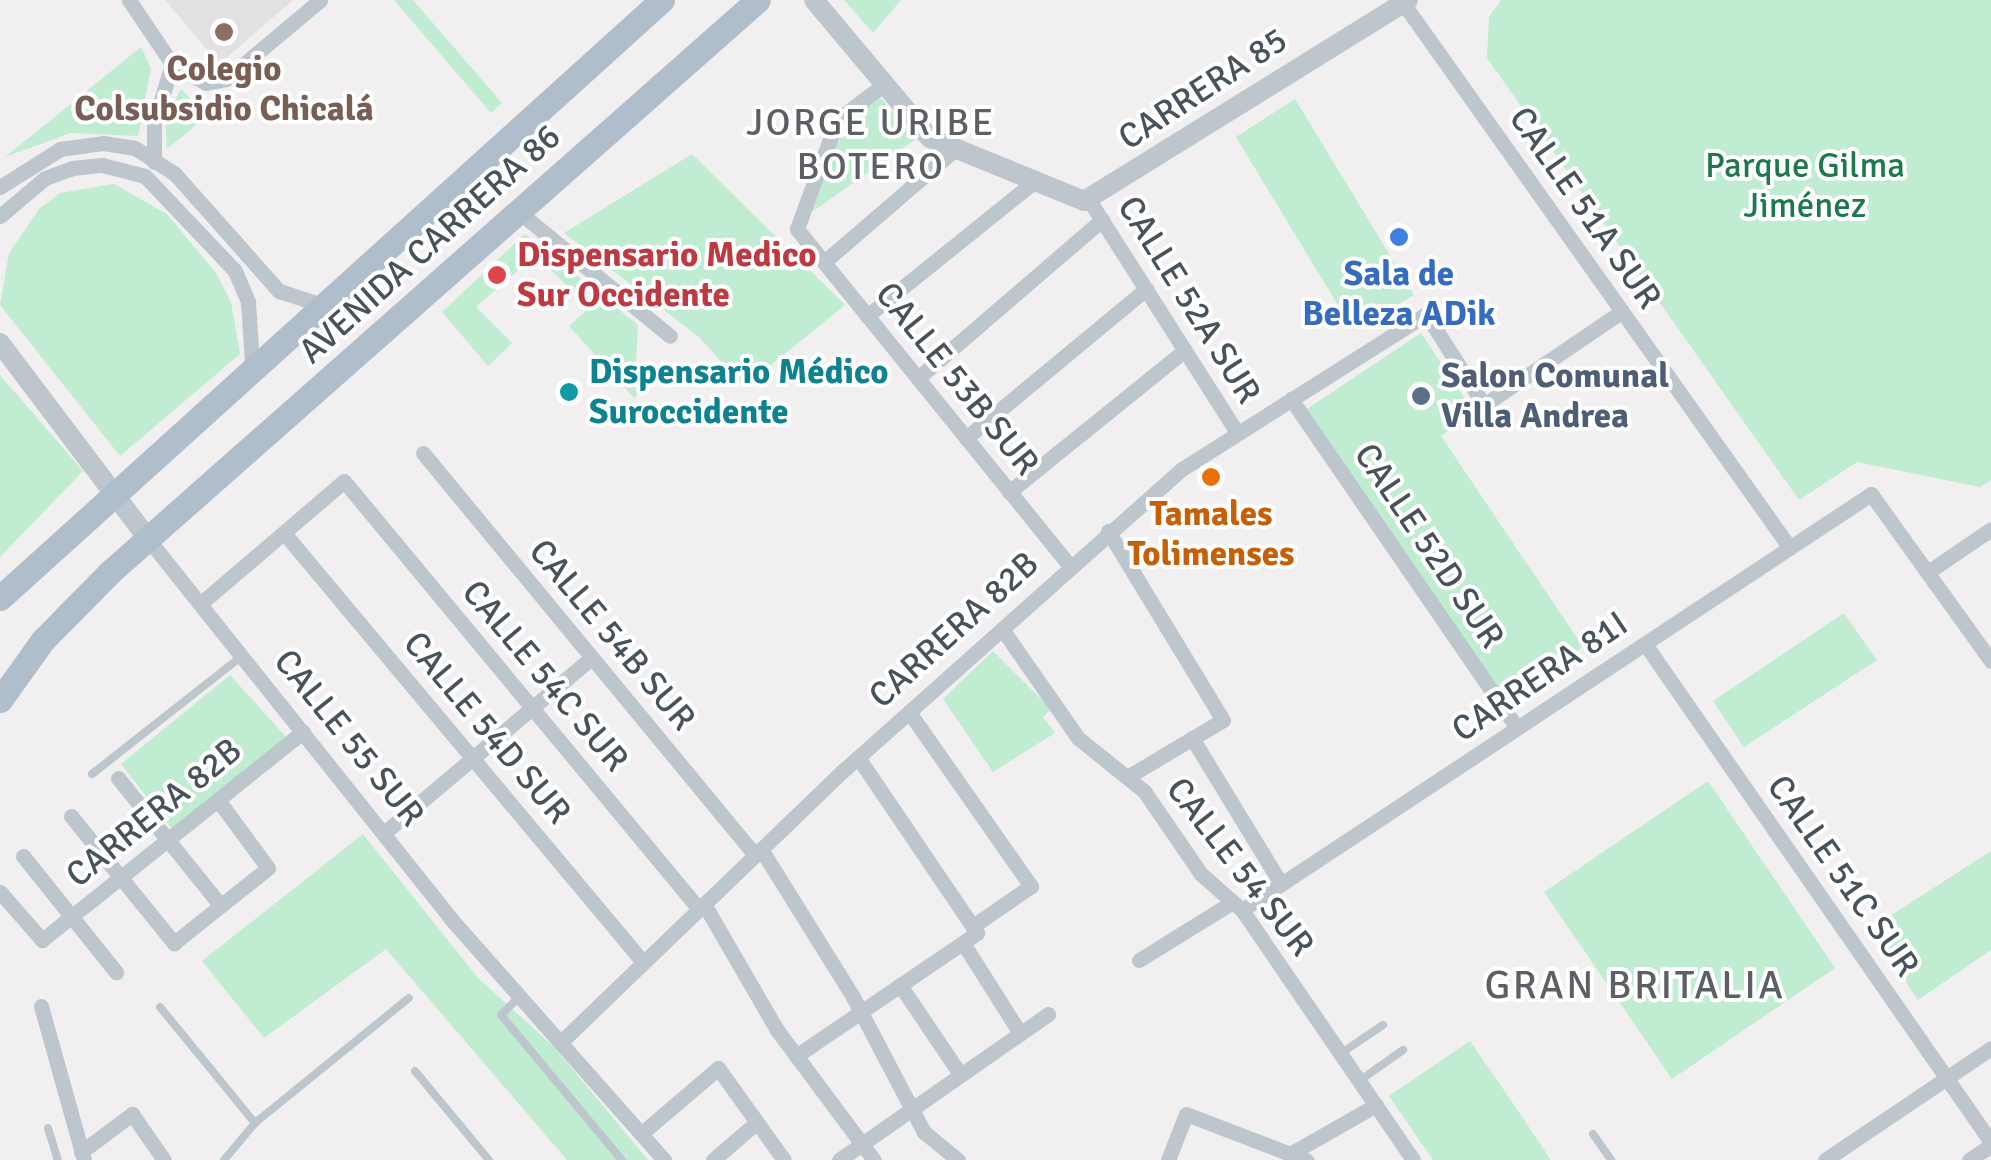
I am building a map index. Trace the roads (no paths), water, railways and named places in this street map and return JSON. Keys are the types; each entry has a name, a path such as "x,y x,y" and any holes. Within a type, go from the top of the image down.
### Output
{"main road":[{"name":"AVENIDA CARRERA 86","path":"0,598 252,364 662,0"},
{"name":"AVENIDA CARRERA 86","path":"0,700 76,604 758,0"}],"street":[{"path":"129,0 172,64 215,84 320,0"},
{"path":"814,0 930,138 1031,184 1090,200"},
{"name":"CARRERA 85","path":"1090,200 1404,1"},
{"name":"CALLE 51A SUR","path":"1404,1 1618,314 1790,548"},
{"path":"160,186 153,156 154,124 172,64"},
{"name":"CALLE 53B SUR","path":"884,85 837,120 796,228 1070,566"},
{"path":"0,187 40,158 80,145 126,145 153,156 278,291 319,304"},
{"path":"824,262 953,151"},
{"path":"0,216 45,178 72,168 127,168 160,186 242,284 252,364"},
{"path":"868,316 1031,184"},
{"name":"CALLE 52A SUR","path":"1090,200 1237,432"},
{"path":"518,212 670,336"},
{"path":"918,378 1102,220"},
{"path":"966,438 1146,289"},
{"name":"CARRERA 82B","path":"563,1040 858,757 1108,531 1237,432 1426,314 1484,405 1618,314"},
{"name":"CALLE 55 SUR","path":"0,343 148,539 384,834 518,997 563,1040 664,1160"},
{"path":"1010,492 1185,350"},
{"name":"CALLE 52D SUR","path":"1291,399 1517,728"},
{"name":"CALLE 54B SUR","path":"423,453 758,852 860,1012 935,1146 958,1160"},
{"name":"CALLE 54C SUR","path":"284,533 344,481 701,906 796,1056 874,1160"},
{"name":"CARRERA 81I","path":"1139,960 1281,884 1872,494 1928,572"},
{"path":"1989,655 1928,572 1991,529"},
{"path":"1108,531 1223,720 1129,776"},
{"path":"200,604 284,533"},
{"name":"CALLE 54D SUR","path":"284,533 643,962"},
{"name":"CALLE 54 SUR","path":"1002,629 1078,738 1129,776 1192,864 1237,906 1413,1160"},
{"name":"CALLE 51C SUR","path":"1646,644 1991,1144"},
{"path":"384,834 592,657"},
{"path":"796,1056 971,934 1032,886 909,712"},
{"name":"CARRERA 82B","path":"0,892 42,940 303,732"},
{"path":"1192,738 1281,884"},
{"path":"858,757 971,934 1020,1033"},
{"path":"118,778 221,906"},
{"path":"71,816 174,943 268,868 218,800"},
{"path":"23,856 116,972"},
{"path":"900,985 960,1074"},
{"path":"40,1006 83,1156 132,1114 166,1159"},
{"path":"840,1160 910,1107 1048,1014"},
{"path":"1825,1160 1991,1048"},
{"path":"642,1134 718,1068 784,1160"},
{"path":"1168,1160 1186,1114 1298,1157 1376,1105"},
{"path":"713,1160 758,1122"},
{"path":"1969,1160 1991,1144"}],"lane":[{"path":"1138,149 1160,156"},
{"path":"92,774 242,656"},
{"path":"518,997 502,1015 622,1160"},
{"path":"224,1160 255,1123 409,998"},
{"path":"160,1008 255,1123"},
{"path":"1340,1054 1383,1025"},
{"path":"1359,1082 1402,1050"},
{"path":"415,1071 489,1160"},
{"path":"48,1128 58,1160"},
{"path":"1593,1134 1611,1160"}],"place":[{"name":"Colegio Colsubsidio Chicalá","path":"224,32"},
{"name":"Sala de Belleza ADik","path":"1399,237"},
{"name":"Dispensario Medico Sur Occidente","path":"497,275"},
{"name":"Dispensario Médico Suroccidente","path":"569,392"},
{"name":"Salon Comunal Villa Andrea","path":"1421,396"},
{"name":"Tamales Tolimenses","path":"1211,477"}],"district":[{"name":"JORGE URIBE BOTERO","path":"871,145"},
{"name":"GRAN BRITALIA","path":"1635,985"}],"park label":[{"name":"Parque Gilma Jiménez","path":"1805,186"}]}
